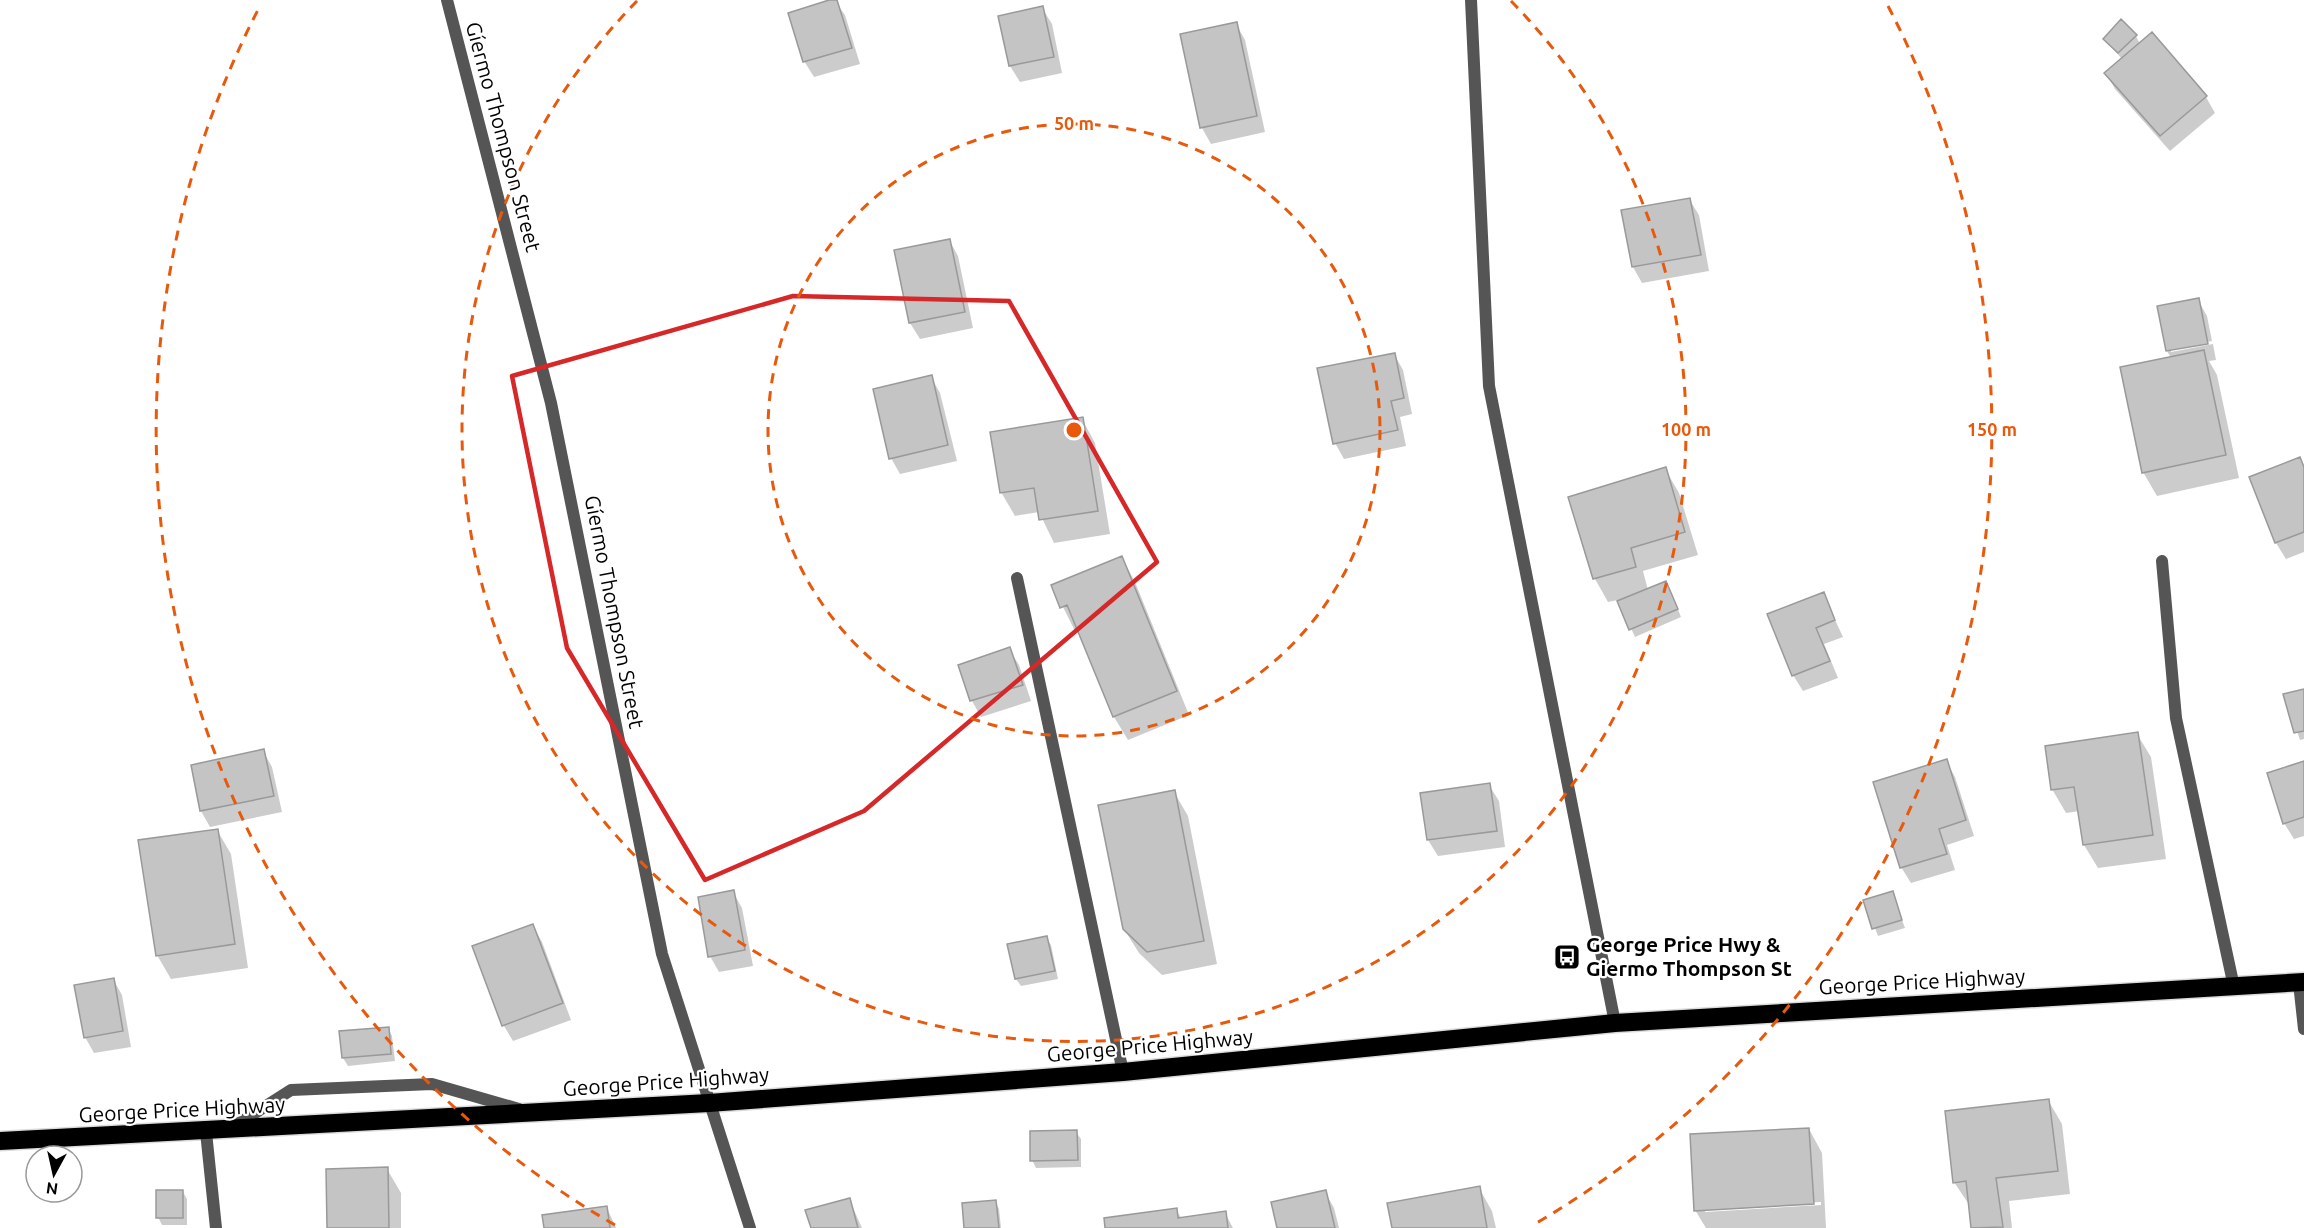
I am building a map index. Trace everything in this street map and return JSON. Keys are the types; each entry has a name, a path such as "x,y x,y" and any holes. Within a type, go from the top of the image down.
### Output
{"highway":[{"name":"George Price Highway","path":"0,1141 227,1131 709,1102 1123,1072 1615,1023 2302,982"}],"street":[{"name":"Gíermo Thompson Street","path":"447,0 551,403 662,954 750,1228"},
{"path":"1471,0 1489,386 1615,1023"},
{"path":"2162,561 2176,718 2234,987"},
{"path":"1017,579 1123,1072"},
{"path":"2302,982 2304,1029"},
{"path":"227,1131 291,1090 432,1084 532,1113"},
{"path":"206,1132 216,1228"}],"highlighted area":[{"path":"793,296 1009,301 1157,562 864,811 705,880 567,648 512,376"}],"building":[{"path":"829,0 837,0 852,48 803,62 788,13"},
{"path":"1043,6 1054,57 1009,66 998,16"},
{"path":"2121,19 2137,35 2118,53 2103,39"},
{"path":"1237,22 1257,116 1200,128 1180,34"},
{"path":"2152,32 2207,96 2160,136 2104,73"},
{"path":"1690,198 1701,255 1632,267 1621,210"},
{"path":"950,239 965,312 909,323 894,250"},
{"path":"2199,298 2208,344 2166,351 2157,306"},
{"path":"2204,350 2226,455 2142,473 2120,367"},
{"path":"1395,353 1404,398 1391,401 1398,430 1333,444 1317,368"},
{"path":"932,375 948,445 889,459 873,389"},
{"path":"1083,417 1098,511 1039,520 1034,488 1000,493 990,432"},
{"path":"2300,457 2304,467 2304,532 2275,543 2249,477"},
{"path":"1666,467 1685,532 1631,548 1636,567 1593,579 1568,497"},
{"path":"1122,556 1177,691 1113,717 1067,605 1060,608 1051,585"},
{"path":"1666,581 1678,609 1629,630 1617,601"},
{"path":"1824,592 1835,620 1816,628 1830,661 1792,676 1767,614"},
{"path":"1010,647 1023,685 970,701 958,665"},
{"path":"2304,689 2304,731 2294,733 2283,694"},
{"path":"2138,732 2153,835 2083,845 2074,787 2051,790 2045,746"},
{"path":"264,749 274,796 200,811 191,765"},
{"path":"1947,759 1966,820 1939,829 1947,854 1900,868 1873,782"},
{"path":"2304,761 2304,817 2283,824 2267,773"},
{"path":"1490,783 1497,831 1427,840 1420,793"},
{"path":"1175,790 1204,941 1147,952 1123,929 1098,805"},
{"path":"218,829 235,944 156,956 138,840"},
{"path":"734,890 745,950 708,957 698,897"},
{"path":"1893,891 1902,920 1872,929 1863,900"},
{"path":"533,924 563,1003 502,1026 472,946"},
{"path":"1047,936 1055,971 1015,979 1007,944"},
{"path":"114,978 123,1031 84,1038 74,985"},
{"path":"389,1027 391,1054 342,1058 339,1031"},
{"path":"2049,1099 2058,1171 1996,1178 2003,1227 1971,1228 1966,1181 1953,1183 1945,1111"},
{"path":"1809,1128 1814,1204 1694,1211 1690,1134"},
{"path":"1077,1130 1078,1160 1030,1161 1030,1131"},
{"path":"388,1167 389,1228 327,1228 326,1169"},
{"path":"1480,1186 1487,1228 1392,1228 1387,1203"},
{"path":"156,1190 183,1190 183,1218 156,1218"},
{"path":"1326,1190 1335,1228 1277,1228 1271,1202"},
{"path":"850,1198 858,1228 811,1228 805,1210"},
{"path":"996,1200 999,1228 964,1228 962,1203"},
{"path":"607,1206 610,1228 544,1228 542,1215"},
{"path":"1177,1208 1178,1218 1226,1211 1228,1228 1105,1228 1104,1218"}],"place":[{"name":"George Price Hwy & Giermo Thompson St","path":"1567,957"}]}
